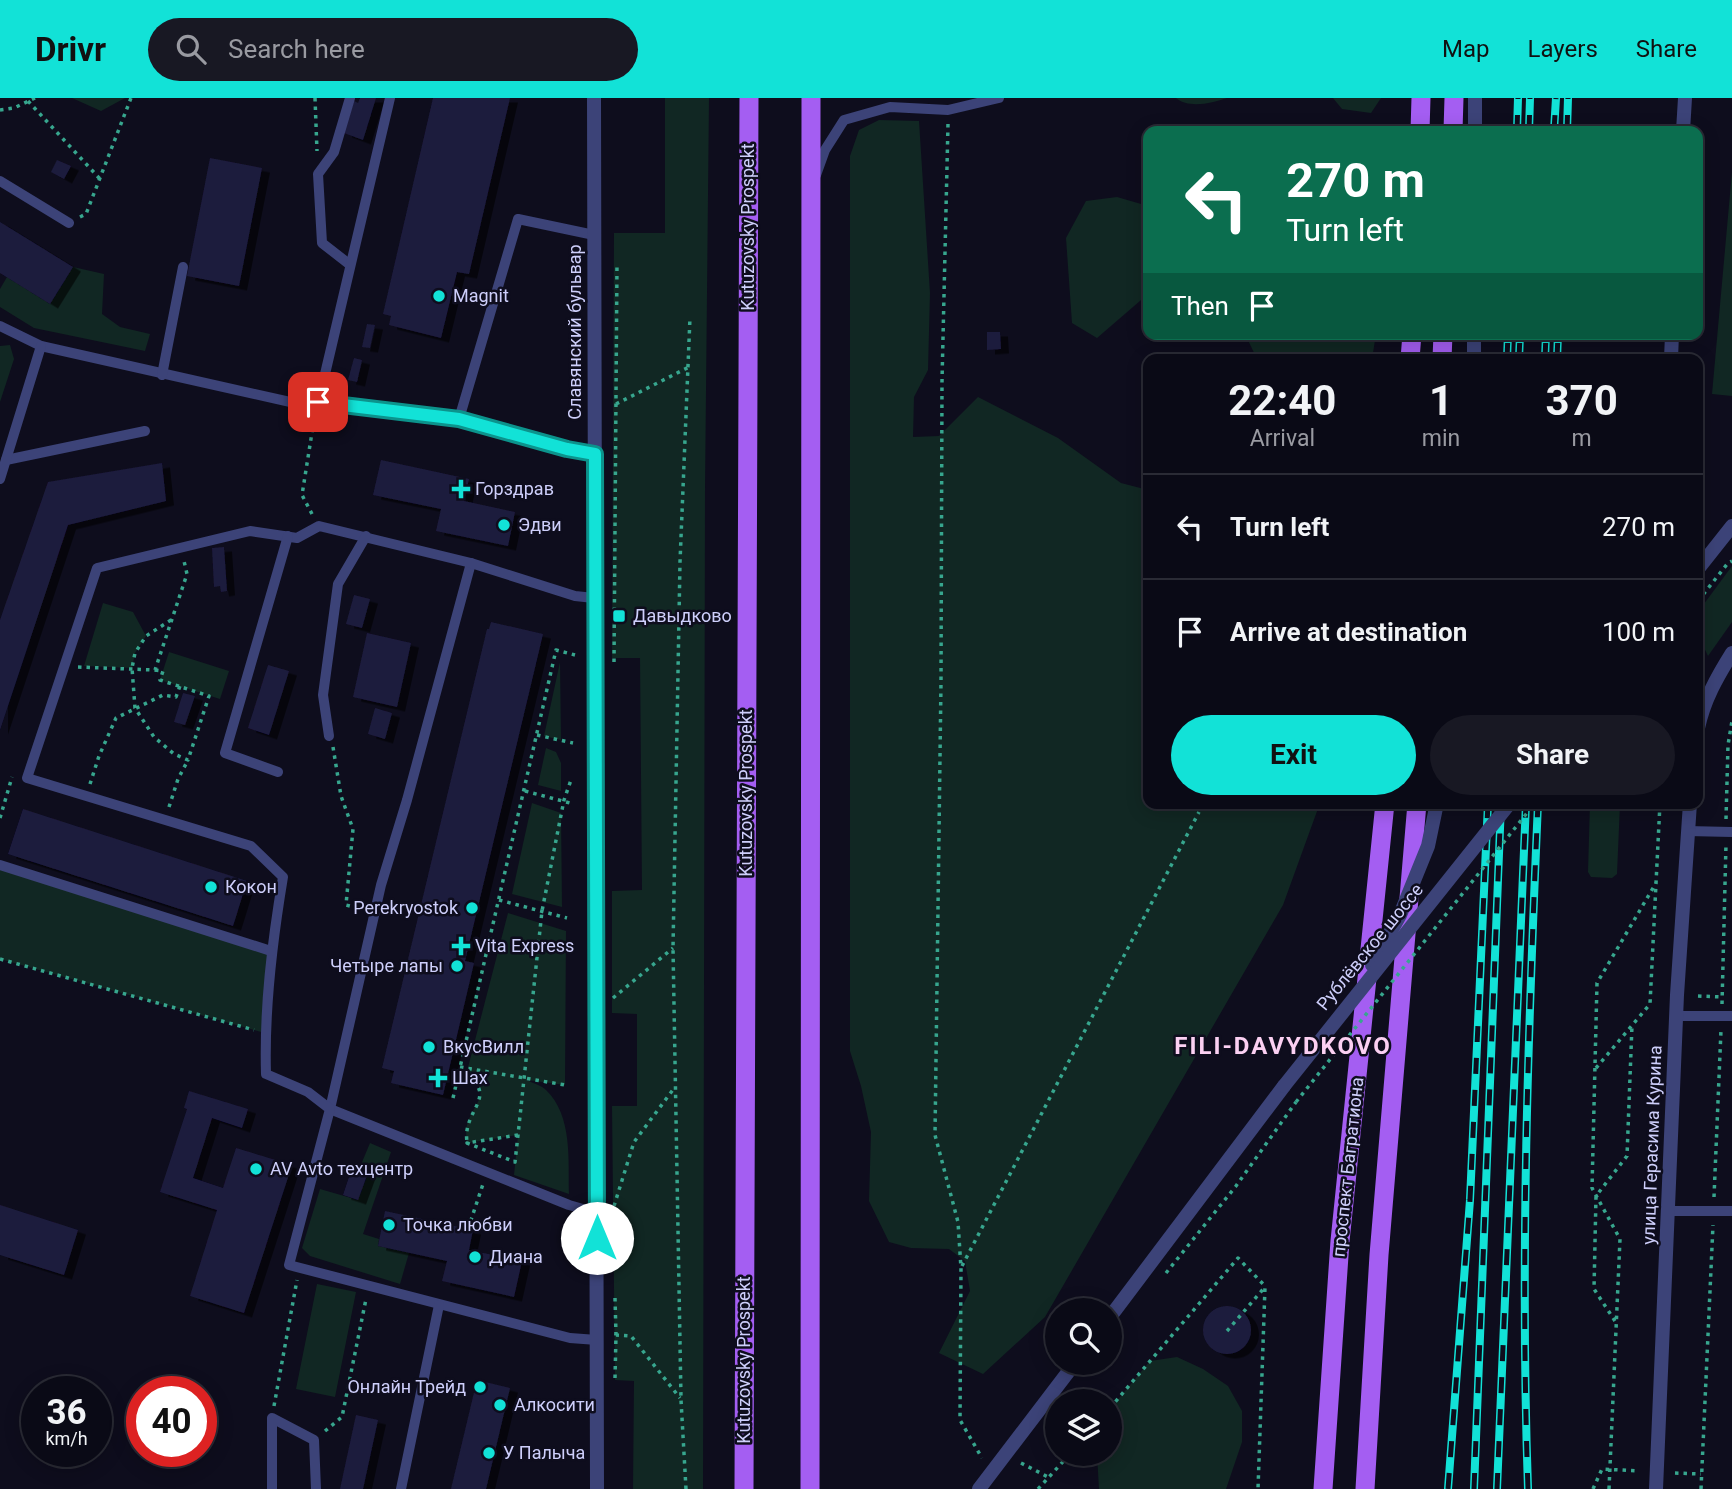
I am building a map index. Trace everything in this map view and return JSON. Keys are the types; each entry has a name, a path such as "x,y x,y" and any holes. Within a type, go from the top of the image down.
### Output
{"main road":[{"name":"Kutuzovsky Prospekt","path":"744,1489 749,98"},
{"path":"810,1489 811,98"},
{"path":"1420,126 1422,98"},
{"path":"1453,126 1454,98"},
{"name":"проспект Багратиона","path":"1323,1489 1340,1241 1384,809"},
{"name":"проспект Багратиона","path":"1365,1489 1379,1255 1416,809"}],"street":[{"name":"Славянский бульвар","path":"594,98 597,1489"},
{"path":"1475,98 1475,126"},
{"path":"1683,126 1685,98"},
{"path":"1703,563 1732,526"},
{"path":"1703,708 1714,681 1732,653"},
{"path":"1353,1000 1400,915 1428,846 1436,809"},
{"name":"Рублёвское шоссе","path":"1122,1301 1284,1086 1505,809"},
{"name":"улица Герасима Курина","path":"1656,1489 1676,1016 1689,809"},
{"path":"979,1489 1066,1375"}],"lane":[{"path":"349,264 322,243 318,174 334,152 350,98"},
{"path":"317,405 390,98"},
{"path":"810,192 825,150 844,120 890,107 948,110 999,98"},
{"path":"0,181 69,223"},
{"path":"459,419 518,219 594,235"},
{"path":"162,374 183,267"},
{"path":"0,326 41,346 162,374 317,405 459,419 567,449 595,454"},
{"path":"0,479 41,346"},
{"path":"6,460 145,431"},
{"path":"594,598 575,596 471,563 319,526 297,538 250,531 97,568 27,778 251,846 283,877 271,951 265,1033 266,1074 308,1092 330,1109 569,1205 597,1213"},
{"path":"278,772 225,753 288,536"},
{"path":"329,737 323,695 338,584 366,536"},
{"path":"471,563 374,913 330,1109 289,1265 570,1338 597,1340"},
{"path":"1687,831 1729,832"},
{"path":"0,865 271,951"},
{"path":"1676,1016 1727,1016"},
{"path":"1668,1211 1732,1211"},
{"path":"401,1489 439,1305"},
{"path":"272,1489 272,1418 314,1440 317,1489"}],"path":[{"path":"0,110 35,98"},
{"path":"69,223 86,214 131,98"},
{"path":"315,98 318,174"},
{"path":"28,102 100,179"},
{"path":"948,110 942,381 935,1135 958,1222 961,1268 960,1420 982,1458 1016,1460 1050,1478"},
{"path":"614,662 617,263"},
{"path":"686,1489 681,1400 673,948 680,562 690,317"},
{"path":"616,404 689,367"},
{"path":"317,405 302,495 319,526"},
{"path":"155,670 187,574 181,549"},
{"path":"1703,595 1732,561"},
{"path":"172,621 146,636 135,653 132,668 135,708 154,737 174,754 188,761"},
{"path":"453,1098 556,650 575,655"},
{"path":"63,670 84,666 163,671 160,680 209,696 165,821"},
{"path":"86,797 99,756 116,718 163,695 176,697 180,686"},
{"path":"1701,1489 1713,1211 1727,1016 1722,997 1729,832 1728,745 1732,721"},
{"path":"537,735 573,743"},
{"path":"329,737 336,753 341,796 353,829 346,905 374,913"},
{"path":"467,1143 515,1162 542,911 564,800 571,780"},
{"path":"524,790 570,803"},
{"path":"1160,1281 1236,1186 1296,1102 1530,809"},
{"path":"1595,1070 1650,1004 1660,809"},
{"path":"961,1268 1199,812"},
{"path":"1609,1489 1620,1239 1592,1188 1597,983 1656,883"},
{"path":"499,900 567,918"},
{"path":"596,1013 673,948"},
{"path":"0,959 265,1033"},
{"path":"1698,996 1722,997"},
{"path":"1616,1323 1594,1289 1596,1196 1627,1156 1632,1025"},
{"path":"460,1069 565,1085"},
{"path":"459,1161 467,1143 465,1131 469,1118 481,1097 479,1087 473,1079 460,1069"},
{"path":"613,1209 634,1142 677,1086"},
{"path":"467,1143 518,1135"},
{"path":"468,1229 487,1172"},
{"path":"1122,1394 1238,1258 1265,1287 1258,1489"},
{"path":"272,1418 299,1267"},
{"path":"314,1440 342,1417 368,1286"},
{"path":"1227,1331 1265,1287"},
{"path":"615,1297 615,1380"},
{"path":"1122,1328 1126,1323"},
{"path":"616,1335 631,1336 681,1400"},
{"path":"1038,1489 1060,1466"},
{"path":"1593,1489 1602,1469 1639,1471"},
{"path":"1675,1473 1702,1475"}],"green space":[{"path":"72,98 125,98 101,111"},
{"path":"665,98 709,98 705,489 703,1489 633,1489 634,1381 615,1380 612,1106 637,1106 637,1014 612,1013 612,891 642,890 640,658 612,658 614,233 665,233"},
{"path":"1176,98 1227,98 1194,104"},
{"path":"1333,98 1381,98 1371,113 1342,109"},
{"path":"879,120 919,121 930,293 928,370 914,397 913,437 939,436 978,397 1058,438 1121,483 1143,489 1143,809 1318,809 1283,905 1056,1298 1045,1298 1045,1317 983,1374 939,1353 970,1291 965,1261 949,1249 911,1248 889,1242 869,1201 871,1132 850,1051 850,156 859,130"},
{"path":"1732,172 1732,396 1712,394"},
{"path":"1117,197 1143,205 1143,298 1097,338 1072,323 1066,238 1086,201"},
{"path":"73,267 104,274 102,314 120,327 150,334 145,351 34,328 0,307 0,289 7,277 50,304"},
{"path":"1248,340 1375,340 1373,354 1255,354"},
{"path":"10,345 14,359 0,402 0,346"},
{"path":"1732,566 1732,622 1708,656 1703,646 1703,605"},
{"path":"103,603 133,612 146,636 135,653 132,668 84,666"},
{"path":"169,652 229,671 220,699 160,680"},
{"path":"560,662 561,740 544,736"},
{"path":"546,748 556,752 561,763 561,791 538,785"},
{"path":"532,803 561,813 562,907 512,894"},
{"path":"1590,809 1620,809 1617,874 1612,878 1591,877 1588,872"},
{"path":"0,865 271,951 265,1033 0,959"},
{"path":"508,913 566,931 565,1085 527,1080 546,1090 561,1113 567,1139 569,1194 514,1175 518,1135 467,1143 467,1125 480,1091 474,1080 466,1075"},
{"path":"370,1143 391,1152 363,1234 379,1239 378,1246 409,1253 400,1284 310,1256 302,1248 320,1189 358,1200 369,1171 360,1167"},
{"path":"317,1284 356,1292 335,1397 296,1389"},
{"path":"1177,1357 1203,1369 1228,1386 1242,1411 1242,1442 1226,1489 1099,1489 1098,1466 1122,1466 1122,1395 1150,1361"}],"building":[{"path":"360,98 376,98 363,140 344,133 354,101 358,103"},
{"path":"433,98 510,98 469,274 457,272 441,338 389,325 391,316 383,314"},
{"path":"210,158 262,168 239,286 187,276"},
{"path":"57,160 71,166 64,179 51,172"},
{"path":"0,222 73,267 50,304 0,273"},
{"path":"367,324 375,325 370,348 362,347"},
{"path":"987,332 1000,332 1001,349 987,350"},
{"path":"354,358 362,360 357,382 348,380"},
{"path":"381,460 469,479 464,501 515,512 508,546 436,531 441,509 373,495"},
{"path":"162,463 166,501 68,525 0,730 0,620 48,482"},
{"path":"224,547 227,591 221,592 220,586 214,587 212,548"},
{"path":"354,595 370,599 362,628 346,624"},
{"path":"491,622 543,634 465,961 474,963 443,1095 391,1083 394,1071 382,1068 487,629"},
{"path":"367,633 411,643 397,707 353,697"},
{"path":"268,665 289,671 269,735 248,728"},
{"path":"183,693 195,696 185,725 174,722"},
{"path":"375,708 392,713 385,739 368,734"},
{"path":"23,809 247,881 233,926 8,854"},
{"path":"189,1091 248,1109 242,1128 212,1118 193,1178 223,1188 236,1148 292,1165 244,1313 190,1296 217,1210 160,1192 187,1109 184,1108"},
{"path":"353,1165 369,1170 358,1200 343,1195"},
{"path":"0,1205 78,1230 64,1275 0,1255"},
{"path":"385,1211 473,1230 469,1250 522,1261 514,1297 442,1281 447,1261 378,1246"},
{"path":"1227,1306 1244,1313 1251,1330 1244,1347 1227,1354 1210,1347 1203,1330 1210,1313"},
{"path":"477,1380 510,1388 486,1489 451,1489"},
{"path":"356,1415 378,1420 363,1489 340,1489"}],"railway":[{"path":"1517,126 1518,98"},
{"path":"1529,126 1530,98"},
{"path":"1554,126 1556,98"},
{"path":"1567,126 1568,98"},
{"path":"1507,354 1508,340"},
{"path":"1519,354 1520,340"},
{"path":"1545,354 1546,340"},
{"path":"1557,354 1558,340"},
{"path":"1448,1489 1470,1200 1488,809"},
{"path":"1474,1489 1501,809"},
{"path":"1497,1489 1526,809"},
{"path":"1528,1489 1526,1146 1538,809"}],"place":[{"name":"Magnit","path":"439,296"},
{"name":"Горздрав","path":"461,489"},
{"name":"Эдви","path":"504,525"},
{"name":"Давыдково","path":"619,616"},
{"name":"Кокон","path":"211,887"},
{"name":"Perekryostok","path":"472,908"},
{"name":"Vita Express","path":"461,946"},
{"name":"Четыре лапы","path":"457,966"},
{"name":"ВкусВилл","path":"429,1047"},
{"name":"Шах","path":"438,1078"},
{"name":"AV Avto техцентр","path":"256,1169"},
{"name":"Точка любви","path":"389,1225"},
{"name":"Диана","path":"475,1257"},
{"name":"Онлайн Трейд","path":"480,1387"},
{"name":"Алкосити","path":"500,1405"},
{"name":"У Палыча","path":"489,1453"}],"district":[{"name":"FILI-DAVYDKOVO","path":"1283,1046"}],"route":[{"path":"318,402 459,419 567,449 595,454 597,1238"}]}
